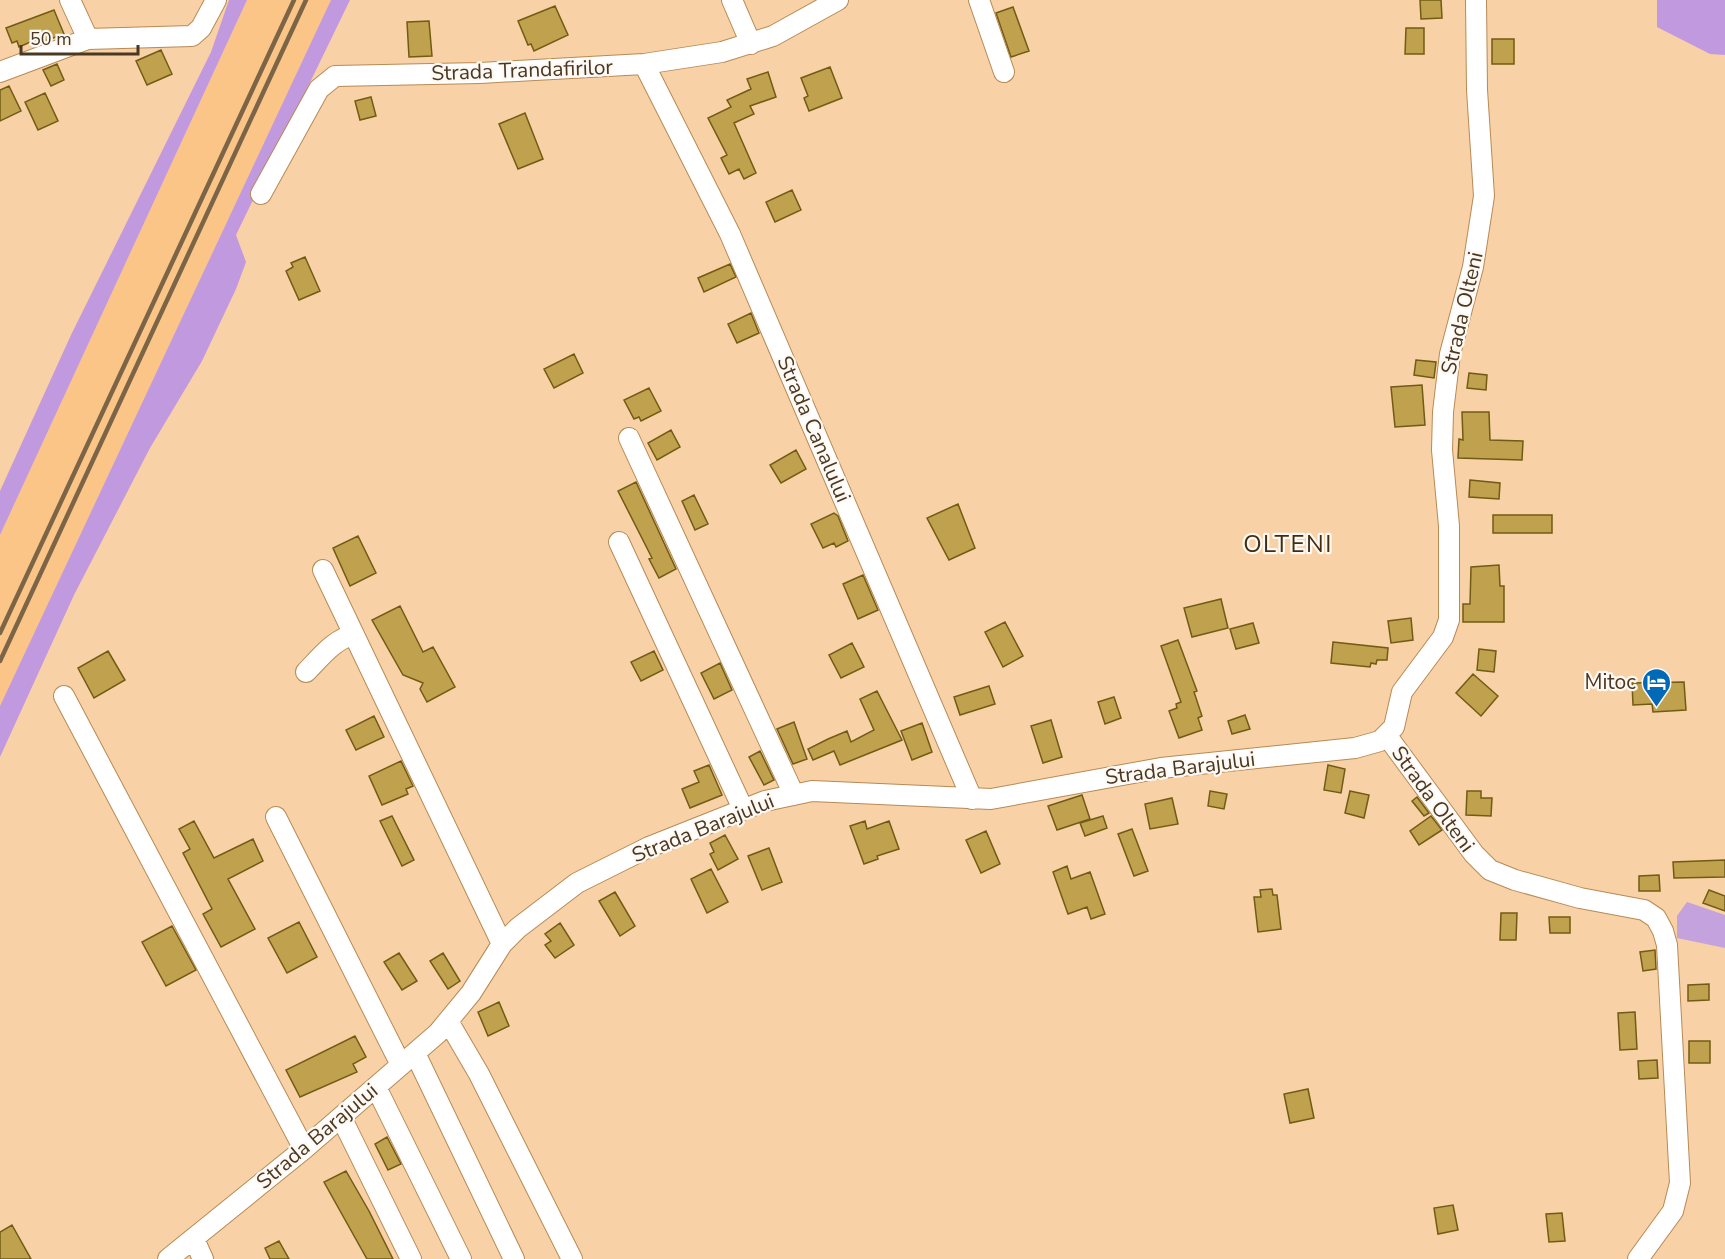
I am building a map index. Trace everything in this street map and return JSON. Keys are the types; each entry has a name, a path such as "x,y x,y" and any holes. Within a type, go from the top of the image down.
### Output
{"street":[{"path":"70,0 88,39"},
{"path":"1,69 88,39 192,36 201,28 216,0"},
{"path":"732,0 751,44"},
{"name":"Strada Trandafirilor","path":"261,194 319,89 335,76 480,73 644,64 722,52 751,44 783,31 838,0"},
{"path":"979,0 1004,72"},
{"name":"Strada Olteni","path":"1476,0 1477,90 1484,196 1473,267 1450,354 1443,412 1442,450 1449,526 1449,620 1443,637 1402,692 1394,727 1387,736 1473,854 1490,870 1515,880 1580,898 1644,910 1656,918 1664,931 1680,1183 1673,1211 1638,1259"},
{"name":"Strada Canalului","path":"644,64 730,234 972,799"},
{"path":"629,438 794,795"},
{"path":"619,542 743,809"},
{"path":"323,570 502,944"},
{"path":"306,672 345,636 354,635"},
{"path":"64,696 304,1149"},
{"name":"Strada Barajului","path":"168,1259 304,1149 408,1059 448,1021 471,993 502,944 545,905 578,883 650,847 743,809 794,795 836,791 991,799 1161,768 1355,748 1380,741 1387,736"},
{"path":"276,817 514,1259"},
{"path":"448,1021 479,1074 572,1259"},
{"path":"376,1087 461,1259"},
{"path":"341,1117 411,1259"},
{"path":"194,1239 203,1259"}],"shaded area":[{"path":"229,0 247,0 0,535 0,491 71,335 211,52"},
{"path":"247,0 331,0 0,706 0,535"},
{"path":"331,0 350,0 236,235 246,262 236,289 202,361 150,448 74,595 0,757 0,706"},
{"path":"1657,0 1725,0 1725,55 1710,54 1657,27"},
{"path":"1687,902 1725,915 1725,948 1677,938 1677,916"}],"building":[{"path":"1420,0 1441,0 1442,18 1421,19"},
{"path":"555,6 568,35 534,51 531,44 528,45 518,21"},
{"path":"1013,7 1029,51 1011,57 996,13"},
{"path":"54,10 64,34 42,42 40,38 19,47 17,41 12,43 6,28"},
{"path":"429,21 432,56 409,57 407,22"},
{"path":"1406,28 1424,28 1424,54 1405,54"},
{"path":"1492,39 1514,39 1514,64 1492,64"},
{"path":"161,50 172,74 147,85 136,61"},
{"path":"57,64 64,80 51,86 43,70"},
{"path":"830,67 842,98 809,111 804,98 808,96 801,78"},
{"path":"768,72 776,97 750,106 754,114 734,123 756,173 744,179 739,169 729,174 721,158 727,155 708,118 731,107 727,100 751,89 747,79"},
{"path":"9,86 21,111 0,121 0,90"},
{"path":"45,93 58,121 38,130 25,102"},
{"path":"371,97 376,116 360,120 355,101"},
{"path":"525,113 543,159 518,169 499,124"},
{"path":"792,190 801,210 775,222 766,202"},
{"path":"305,257 320,291 299,300 286,271 293,267 291,263"},
{"path":"730,264 736,277 704,292 698,278"},
{"path":"751,313 759,333 737,343 728,324"},
{"path":"574,354 583,373 554,388 544,369"},
{"path":"1416,360 1436,362 1434,378 1414,375"},
{"path":"1469,373 1487,375 1486,390 1467,388"},
{"path":"1422,385 1425,425 1395,427 1391,387"},
{"path":"649,388 661,411 641,421 639,417 634,419 624,400"},
{"path":"1462,412 1489,412 1490,440 1523,441 1522,460 1458,458 1459,439 1463,440"},
{"path":"671,430 680,447 657,460 648,443"},
{"path":"796,450 806,469 781,483 770,465"},
{"path":"1470,480 1500,483 1499,499 1469,497"},
{"path":"636,482 676,569 659,578 649,559 652,558 618,491"},
{"path":"694,495 708,524 695,530 682,501"},
{"path":"958,504 975,548 949,560 927,518"},
{"path":"834,513 838,516 848,541 836,547 834,543 823,548 811,524"},
{"path":"1493,515 1552,515 1552,533 1493,533"},
{"path":"358,536 376,573 350,586 333,548"},
{"path":"1499,565 1500,586 1504,586 1504,622 1463,622 1463,604 1470,604 1471,567"},
{"path":"863,575 878,610 858,619 843,584"},
{"path":"1221,599 1228,628 1192,637 1184,608"},
{"path":"400,606 423,652 433,647 455,687 427,702 420,689 423,683 403,675 372,620"},
{"path":"1411,618 1413,640 1391,643 1388,621"},
{"path":"1005,622 1023,656 1003,667 985,632"},
{"path":"1253,623 1259,643 1236,649 1230,629"},
{"path":"1178,640 1197,691 1194,692 1202,716 1198,718 1202,730 1179,738 1169,711 1177,708 1176,704 1181,702 1161,646"},
{"path":"1333,642 1388,648 1387,660 1377,660 1376,664 1371,663 1370,667 1331,663"},
{"path":"852,643 864,667 841,678 829,655"},
{"path":"1479,649 1496,651 1494,672 1477,670"},
{"path":"108,651 125,680 94,698 78,668"},
{"path":"654,651 663,670 641,681 631,662"},
{"path":"720,663 732,690 714,699 701,673"},
{"path":"1473,674 1498,696 1481,716 1456,693"},
{"path":"1684,682 1686,710 1653,712 1652,704 1633,705 1632,683"},
{"path":"989,686 995,704 960,715 954,697"},
{"path":"877,691 902,740 840,765 834,751 813,760 808,749 828,739 847,731 851,742 874,730 860,699"},
{"path":"1114,697 1121,718 1105,724 1098,702"},
{"path":"1245,715 1250,729 1232,734 1228,721"},
{"path":"374,716 384,737 356,750 346,730"},
{"path":"1051,720 1062,757 1043,763 1031,726"},
{"path":"794,722 807,759 793,764 777,729"},
{"path":"922,723 932,752 912,760 901,731"},
{"path":"760,751 774,780 764,785 749,757"},
{"path":"401,761 413,786 406,789 408,794 382,805 369,776"},
{"path":"709,765 722,795 690,808 682,789 699,782 694,771"},
{"path":"1328,765 1345,769 1341,793 1324,790"},
{"path":"1210,791 1227,794 1224,809 1208,806"},
{"path":"1350,791 1369,795 1364,818 1345,813"},
{"path":"1467,791 1481,791 1481,798 1492,798 1491,816 1466,815"},
{"path":"1082,795 1090,819 1057,830 1048,806"},
{"path":"1417,797 1429,813 1424,816 1412,801"},
{"path":"1172,798 1178,824 1150,829 1145,804"},
{"path":"392,816 414,860 402,866 380,821"},
{"path":"1103,816 1107,828 1085,836 1080,823"},
{"path":"1431,816 1442,830 1419,845 1410,831"},
{"path":"194,821 214,858 253,839 263,861 228,879 255,929 221,947 203,914 212,909 183,853 190,849 179,829"},
{"path":"865,821 867,829 889,821 899,849 877,856 878,859 864,864 850,826"},
{"path":"1132,829 1148,871 1134,876 1118,834"},
{"path":"986,831 1000,864 981,873 966,840"},
{"path":"725,835 738,859 718,870 710,854 714,852 710,843"},
{"path":"769,848 782,882 762,890 748,856"},
{"path":"1725,860 1725,877 1674,878 1673,862"},
{"path":"1067,866 1071,879 1090,872 1105,914 1091,919 1087,907 1068,914 1053,872"},
{"path":"711,869 728,902 707,913 691,879"},
{"path":"1659,875 1660,891 1639,891 1639,876"},
{"path":"1272,889 1273,895 1277,895 1281,929 1258,932 1254,897 1261,897 1260,890"},
{"path":"1709,890 1725,896 1725,911 1703,903"},
{"path":"615,892 635,926 620,936 599,901"},
{"path":"1501,913 1517,913 1516,940 1500,940"},
{"path":"1549,917 1570,917 1570,933 1550,933"},
{"path":"299,922 317,957 287,973 268,938"},
{"path":"560,923 574,945 555,958 545,945 551,941 545,934"},
{"path":"172,926 196,970 166,986 142,942"},
{"path":"1655,950 1656,969 1643,971 1640,952"},
{"path":"399,953 417,981 402,990 384,962"},
{"path":"443,953 460,981 448,989 430,961"},
{"path":"1709,984 1709,1000 1688,1001 1688,985"},
{"path":"499,1002 509,1026 488,1036 478,1012"},
{"path":"1635,1012 1637,1049 1620,1050 1618,1013"},
{"path":"355,1036 366,1057 353,1064 357,1072 300,1097 286,1070"},
{"path":"1689,1041 1710,1041 1710,1063 1689,1063"},
{"path":"1657,1060 1658,1078 1639,1079 1638,1061"},
{"path":"1308,1089 1314,1118 1290,1123 1284,1094"},
{"path":"387,1137 401,1164 388,1170 375,1144"},
{"path":"346,1171 393,1259 367,1259 324,1182"},
{"path":"1453,1205 1458,1230 1438,1234 1434,1208"},
{"path":"1562,1213 1565,1241 1549,1242 1546,1214"},
{"path":"12,1225 31,1259 0,1259 0,1232"},
{"path":"279,1241 289,1259 270,1259 265,1248"}],"railway":[{"path":"0,633 294,0"},
{"path":"0,661 306,0"}],"place":[{"name":"Mitoc","path":"1657,708"}],"district":[{"name":"OLTENI","path":"1288,544"}]}
